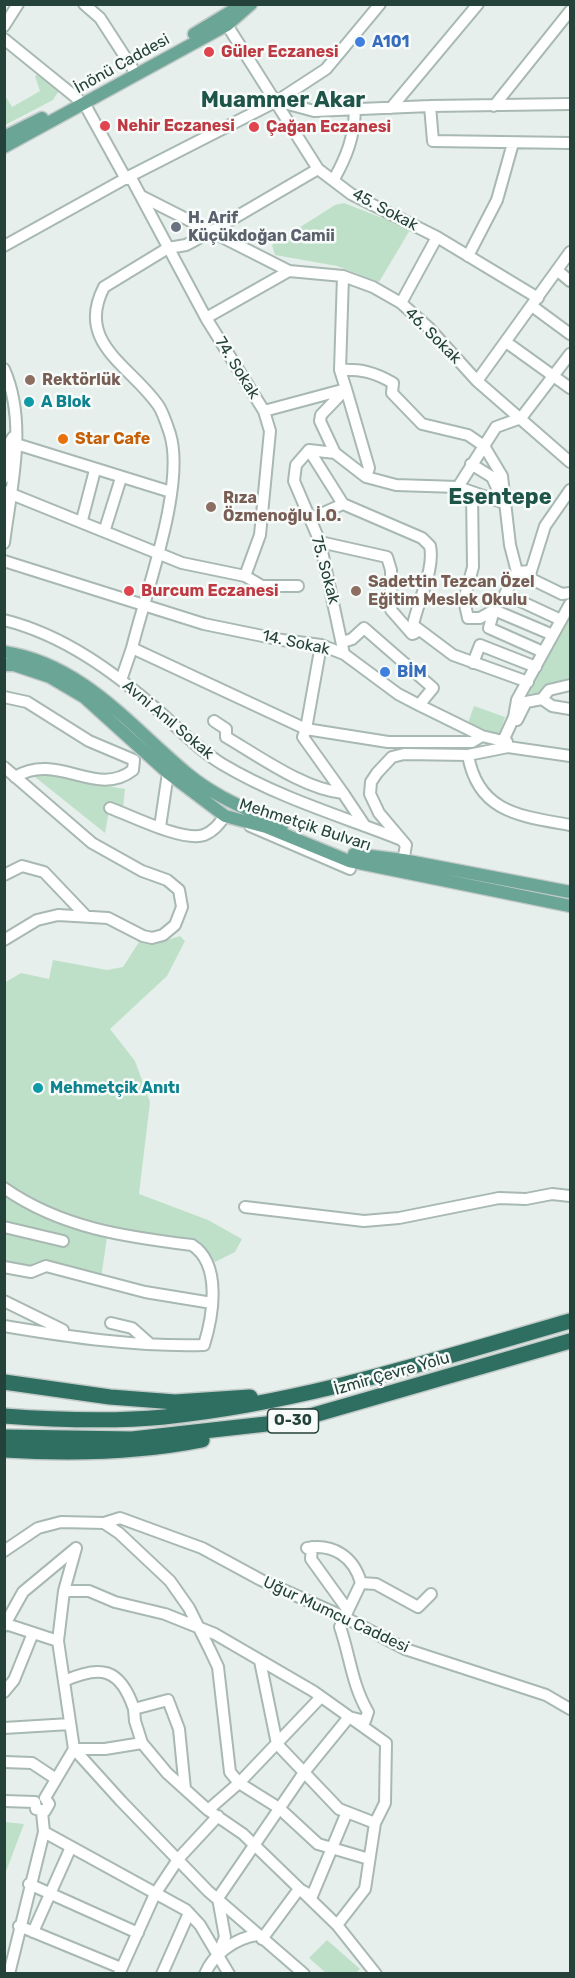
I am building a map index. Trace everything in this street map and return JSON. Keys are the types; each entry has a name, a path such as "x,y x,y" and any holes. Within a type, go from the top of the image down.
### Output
{"highway":[{"name":"İzmir Çevre Yolu","path":"4,1416 114,1420 225,1410 359,1382 570,1321"},
{"name":"İzmir Çevre Yolu","path":"4,1437 132,1439 293,1421 570,1341"},
{"path":"4,1382 110,1397 175,1402 295,1395"},
{"path":"4,1450 73,1453 182,1444 293,1421"}],"main road":[{"name":"İnönü Caddesi","path":"4,147 227,14 240,4"},
{"name":"İnönü Caddesi","path":"4,137 81,101 227,14 251,4"},
{"name":"Mehmetçik Bulvarı","path":"6,656 14,665 50,676 68,686 106,716 168,773 225,816 244,823 266,827 350,857 570,891"},
{"name":"Mehmetçik Bulvarı","path":"6,656 37,661 77,679 214,794 350,857"},
{"name":"Mehmetçik Bulvarı","path":"403,865 570,906"}],"street":[{"path":"4,26 18,4"},
{"path":"84,4 100,18 133,69"},
{"path":"4,246 128,178 277,101 326,69 380,4"},
{"path":"391,108 478,4"},
{"path":"494,106 570,11"},
{"name":"45. Sokak","path":"227,14 318,169 351,194 437,237 468,256 535,302 570,334"},
{"path":"4,39 81,101"},
{"name":"74. Sokak","path":"81,101 141,196 206,318 264,411 270,431 260,535 245,576"},
{"path":"277,101 314,111 430,105 570,104"},
{"path":"430,105 433,141 570,143"},
{"path":"334,179 347,156 354,131 355,110"},
{"path":"468,256 497,200 513,143"},
{"path":"121,680 132,648 157,551 171,492 174,462 171,436 159,406 106,349 98,333 95,319 104,287 168,248 186,245 318,169"},
{"name":"46. Sokak","path":"141,196 290,271 343,276 373,287 401,303 429,328 477,381 570,462"},
{"path":"401,303 437,237"},
{"path":"477,381 558,272 570,252"},
{"path":"206,318 290,271"},
{"path":"558,272 570,281"},
{"path":"343,276 339,370 369,468 366,477"},
{"path":"506,342 570,388"},
{"path":"458,487 496,427 521,418 570,354"},
{"path":"4,369 14,440 4,543"},
{"path":"339,370 364,369 378,374 393,383 392,393 422,424 468,435 484,446 502,476 510,545 517,572 505,594 561,620"},
{"path":"264,411 346,389"},
{"path":"346,389 321,415 320,421 335,453 366,477 396,485 458,487 504,503"},
{"path":"14,440 95,470 171,492"},
{"path":"4,478 14,440"},
{"path":"309,450 335,453"},
{"path":"309,450 344,504 422,538 430,546 431,564 418,600 413,625 453,655 528,682"},
{"name":"75. Sokak","path":"309,450 296,465 294,481 320,542 344,654"},
{"path":"471,464 492,477 504,503"},
{"path":"82,520 95,470"},
{"path":"105,530 121,478"},
{"path":"517,572 531,571 545,526 570,490"},
{"path":"8,491 182,563 245,576 262,585 298,586"},
{"path":"472,492 473,567 464,600 468,618 480,618 494,610"},
{"path":"310,519 344,504"},
{"path":"320,542 387,557 391,570 392,613 412,634 420,631"},
{"name":"14. Sokak","path":"4,561 204,624 282,640 321,645 344,654 398,694 482,736 570,756"},
{"path":"517,572 562,594 570,593"},
{"path":"506,743 517,700 570,604"},
{"path":"494,610 553,635"},
{"path":"494,610 489,628 543,652"},
{"name":"Avni Anıl Sokak","path":"4,620 31,627 58,638 121,680 203,751 223,765 304,805 402,840"},
{"path":"343,642 352,639 364,628 420,674 433,688 419,705"},
{"path":"321,645 303,737 366,826"},
{"path":"473,663 480,645 536,667"},
{"path":"132,648 306,729 388,742 472,742 482,736"},
{"path":"403,865 406,845 380,813 370,794 371,782 384,762 404,754 468,754 506,743 526,702 542,699 549,690 570,685"},
{"path":"4,697 27,702 89,741 134,760 133,770 123,778 95,780 42,767 29,769 15,777"},
{"path":"542,699 552,706 570,709"},
{"path":"214,721 226,729 226,737 254,753 324,791 343,793"},
{"path":"468,754 472,775 485,795 504,809 526,817 570,825"},
{"path":"4,767 92,843 142,871 167,880 179,890 182,907 175,925 163,935 152,938 143,936 108,918 85,915 48,917 4,939"},
{"path":"160,827 168,773"},
{"path":"110,808 185,836 202,836 214,830 225,816"},
{"path":"4,875 22,866 44,872 85,915"},
{"path":"517,1198 526,1191 546,1187 570,1189"},
{"path":"4,1188 56,1216 90,1228 118,1236 192,1245 202,1252 209,1263 212,1303 204,1345 150,1344 4,1326"},
{"path":"245,1207 364,1221 399,1218 499,1198 552,1194 570,1196"},
{"path":"4,1227 63,1241"},
{"path":"4,1266 31,1272 46,1266 145,1292 212,1303"},
{"path":"4,1301 73,1335"},
{"path":"111,1323 132,1328 150,1344"},
{"name":"Uğur Mumcu Caddesi","path":"4,1551 38,1528 62,1522 104,1523 120,1518 191,1544 261,1580 346,1613 405,1649 546,1695 570,1709"},
{"path":"104,1523 170,1581 189,1608 218,1667 230,1772 239,1783 279,1808 318,1844 369,1859"},
{"path":"58,1641 5,1625 23,1592 76,1548 64,1591 58,1641 74,1749 121,1802 218,1899 304,1974"},
{"path":"346,1613 311,1559 310,1548 331,1548 344,1556 353,1564 361,1582 340,1627 350,1655 356,1692 368,1712 365,1721 349,1717"},
{"path":"361,1582 376,1584 418,1607 431,1594"},
{"path":"64,1591 89,1591 115,1602 165,1614 215,1634 321,1697 386,1743 385,1803 375,1823 365,1889 337,1925"},
{"path":"4,1692 14,1680 33,1633"},
{"path":"260,1661 278,1744 339,1809 375,1823"},
{"path":"64,1681 88,1670 104,1670 123,1686 134,1709 142,1743 185,1789 243,1834 337,1925 376,1974"},
{"path":"19,1926 120,1971 155,1894 179,1858 239,1783 321,1697"},
{"path":"134,1709 168,1700 179,1729 185,1789"},
{"path":"205,1974 218,1954 225,1937 218,1899 305,1771 349,1717"},
{"path":"4,1728 70,1724"},
{"path":"74,1749 105,1749 142,1743"},
{"path":"8,1966 44,1832 42,1812 36,1809 74,1749"},
{"path":"4,1762 32,1763 57,1779"},
{"path":"4,1802 40,1800"},
{"path":"299,1889 312,1896 347,1812"},
{"path":"44,1832 189,1913 229,1974"},
{"path":"33,1932 71,1847"},
{"path":"29,1884 138,1933"},
{"path":"260,1937 299,1889"},
{"path":"162,1974 189,1913"},
{"path":"218,1954 248,1936 260,1937"}],"green space":[{"path":"41,73 60,89 53,100 5,125 4,94 12,107 40,91 35,76"},
{"path":"344,203 382,218 387,213 413,225 379,282 337,266 275,255 272,245 335,205"},
{"path":"570,615 570,683 538,693 526,694"},
{"path":"474,706 505,717 499,735 468,723"},
{"path":"44,771 125,789 123,807 110,805 105,833 30,773"},
{"path":"180,936 185,941 167,976 110,1029 135,1061 150,1102 139,1194 208,1220 242,1239 235,1252 215,1262 205,1249 192,1242 108,1230 101,1279 5,1262 4,983 21,973 49,979 53,960 107,970 123,967 139,942 152,945"},
{"path":"4,1822 24,1824 5,1874"},
{"path":"327,1940 360,1969 356,1973 326,1973 309,1958"}],"place":[{"name":"A101","path":"360,42"},
{"name":"Güler Eczanesi","path":"209,52"},
{"name":"Nehir Eczanesi","path":"105,126"},
{"name":"Çağan Eczanesi","path":"254,127"},
{"name":"H. Arif Küçükdoğan Camii","path":"176,227"},
{"name":"Rektörlük","path":"30,380"},
{"name":"A Blok","path":"29,402"},
{"name":"Star Cafe","path":"63,439"},
{"name":"Rıza Özmenoğlu İ.O.","path":"211,507"},
{"name":"Burcum Eczanesi","path":"129,591"},
{"name":"Sadettin Tezcan Özel Eğitim Meslek Okulu","path":"356,591"},
{"name":"BİM","path":"385,672"},
{"name":"Mehmetçik Anıtı","path":"38,1088"}],"district":[{"name":"Muammer Akar","path":"283,101"},
{"name":"Esentepe","path":"500,498"}]}
